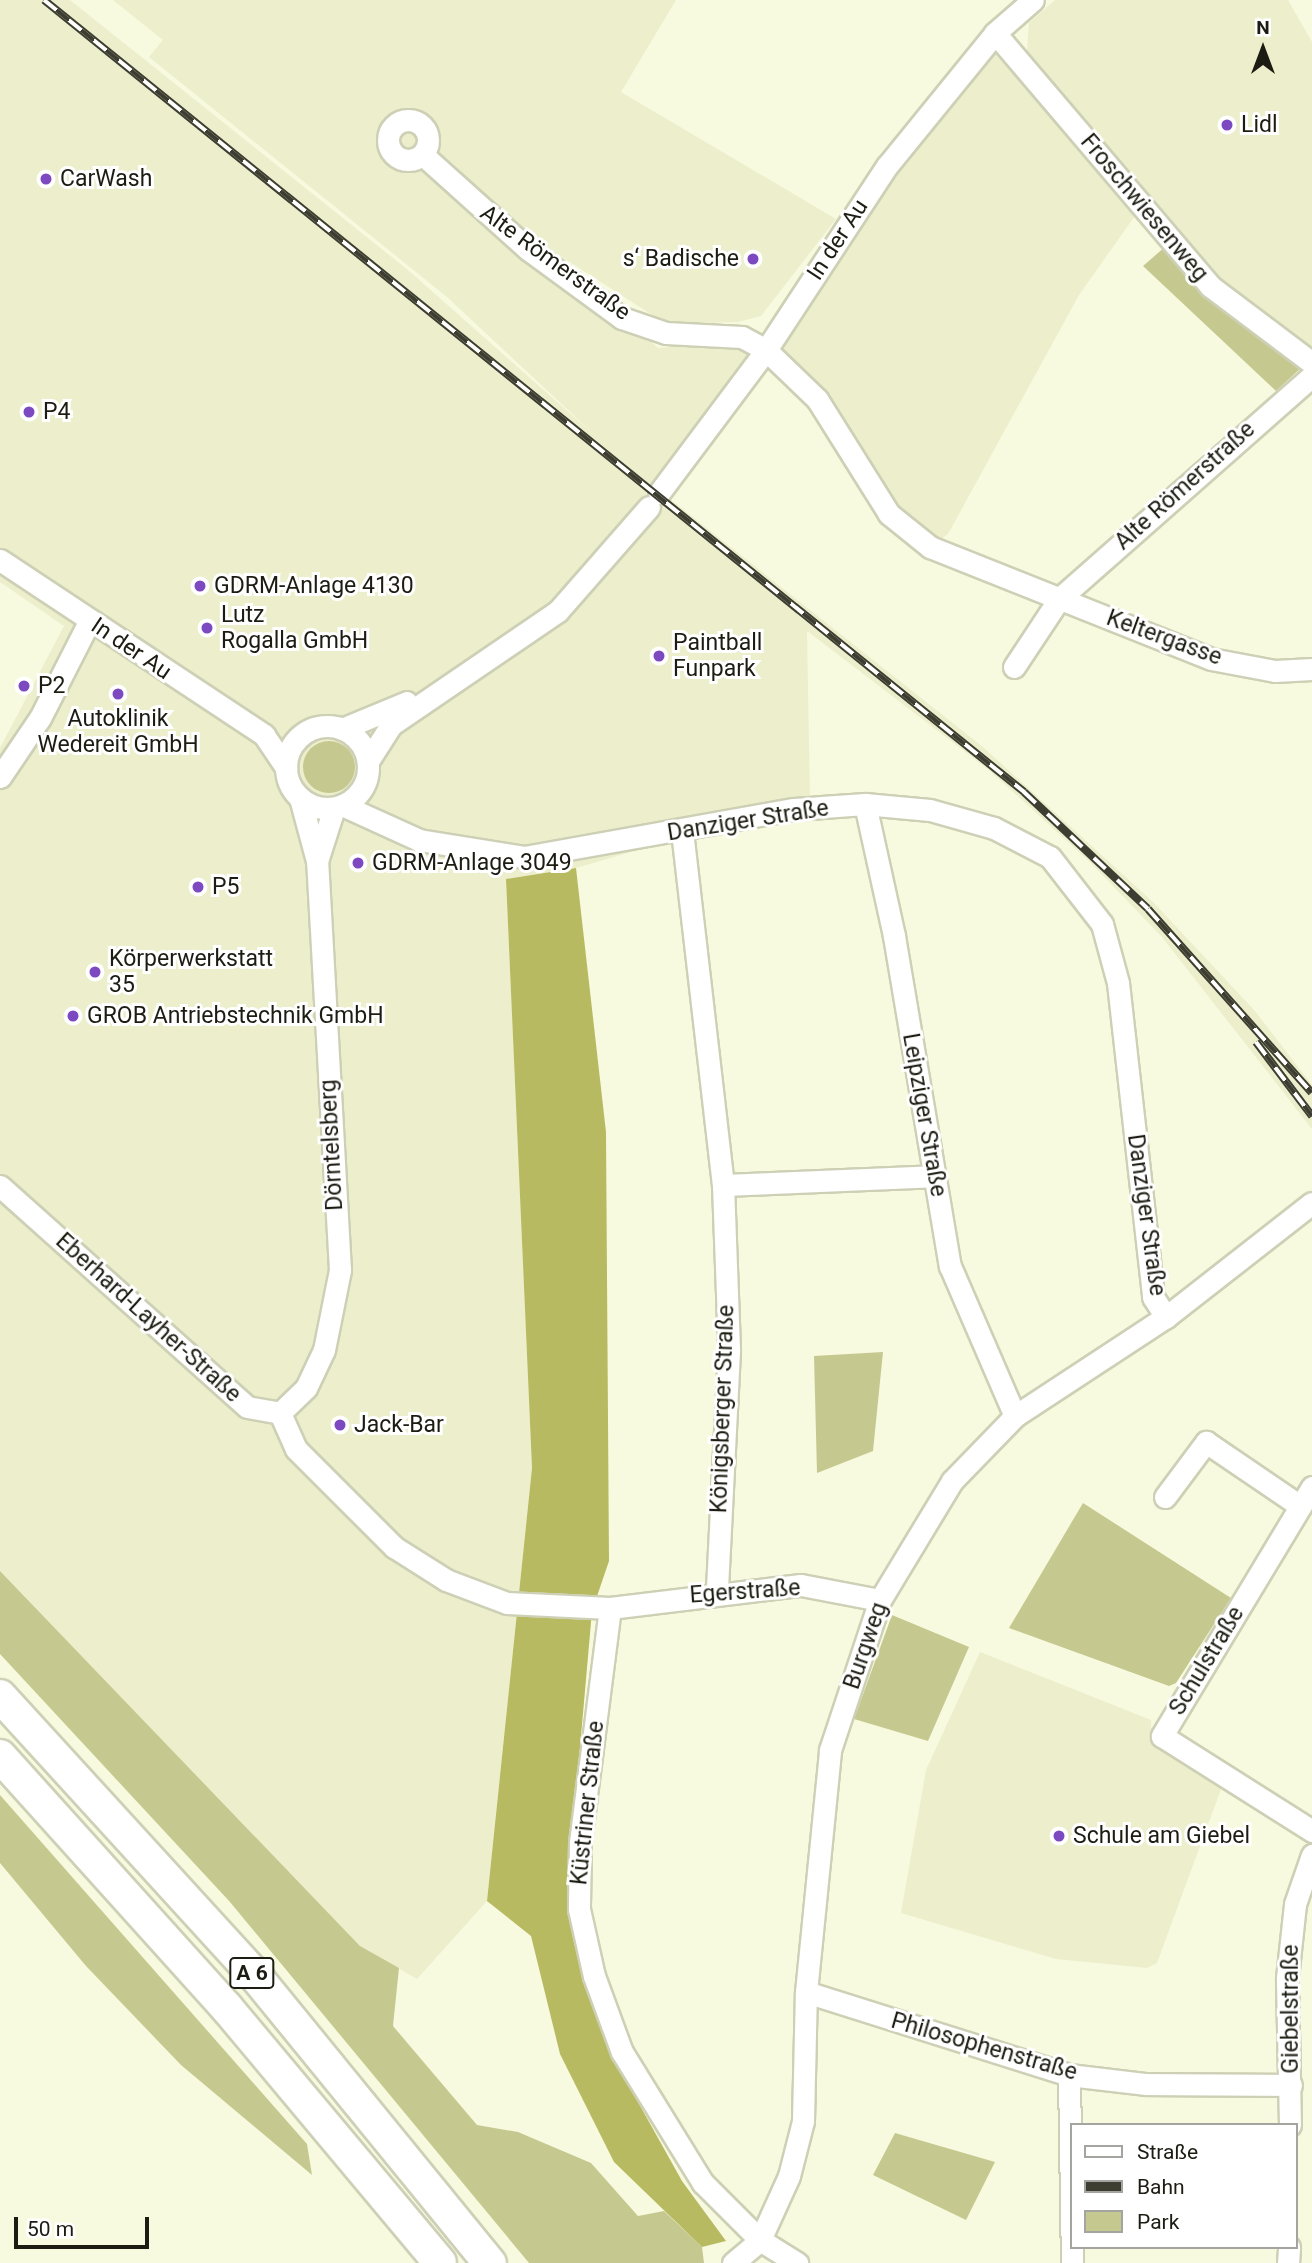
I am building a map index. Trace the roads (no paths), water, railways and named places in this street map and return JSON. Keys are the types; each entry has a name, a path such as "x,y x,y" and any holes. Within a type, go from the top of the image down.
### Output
{"highway":[{"name":"A 6","path":"0,1696 258,1979 490,2263"},
{"name":"A 6","path":"0,1756 227,2008 440,2263"}],"street":[{"name":"In der Au","path":"368,768 391,725 558,611 654,500 766,350 887,166 995,33 1032,0"},
{"name":"Froschwiesenweg","path":"995,33 1210,286 1312,363"},
{"name":"Alte Römerstraße","path":"423,155 529,250 622,318 666,333 742,337 766,350 817,399 889,514 930,547 1059,599"},
{"name":"Alte Römerstraße","path":"1014,667 1059,599 1312,376"},
{"name":"In der Au","path":"0,560 89,622 264,735 286,768"},
{"name":"Keltergasse","path":"1059,599 1211,659 1275,671 1312,669"},
{"path":"0,777 40,718 89,622"},
{"name":"In der Au","path":"342,729 448,687"},
{"path":"368,768 338,807 300,798 286,768 297,739 318,727 342,729 368,768 379,820"},
{"name":"In der Au","path":"264,735 297,739"},
{"name":"Dörntelsberg","path":"280,1413 306,1388 324,1350 340,1270 317,861 300,798"},
{"name":"Danziger Straße","path":"338,807 379,820 419,840 524,857 794,809 865,804 930,810 994,828 1050,857 1102,924 1118,983 1153,1297 1166,1317"},
{"name":"Leipziger Straße","path":"865,804 950,1265 1015,1416"},
{"name":"Dörntelsberg","path":"317,861 338,807"},
{"name":"Königsberger Straße","path":"682,831 723,1185 729,1351 717,1591"},
{"path":"723,1185 934,1176"},
{"name":"Eberhard-Layher-Straße","path":"0,1186 247,1407 280,1413"},
{"name":"Burgweg","path":"733,2263 760,2240 789,2176 803,2121 806,1992 830,1750 880,1600 952,1481 1015,1416 1166,1317 1312,1203"},
{"path":"280,1413 296,1449 374,1527 446,1580 508,1603 610,1608"},
{"path":"1165,1497 1206,1442 1300,1506"},
{"name":"Schulstraße","path":"1312,1487 1162,1737 1312,1831"},
{"name":"Egerstraße","path":"610,1608 717,1591 801,1585 880,1600"},
{"name":"Küstriner Straße","path":"610,1608 580,1842 579,1909 594,1976 622,2052 671,2136 704,2183 760,2240 797,2263"},
{"name":"Giebelstraße","path":"1290,2123 1287,1978 1295,1905 1312,1855"},
{"name":"Philosophenstraße","path":"806,1992 1069,2075 1146,2084 1291,2085"},
{"path":"1069,2075 1070,2138"}],"railway":[{"path":"44,0 1024,792 1148,909 1312,1093"},
{"path":"1256,1042 1312,1116"}],"place":[{"name":"Lidl","path":"1227,125"},
{"name":"CarWash","path":"46,179"},
{"name":"s‘ Badische","path":"753,259"},
{"name":"P4","path":"29,412"},
{"name":"GDRM-Anlage 4130","path":"200,586"},
{"name":"Lutz Rogalla GmbH","path":"207,628"},
{"name":"Paintball Funpark","path":"659,656"},
{"name":"P2","path":"24,686"},
{"name":"Autoklinik Wedereit GmbH","path":"118,694"},
{"name":"GDRM-Anlage 3049","path":"358,863"},
{"name":"P5","path":"198,887"},
{"name":"Körperwerkstatt 35","path":"95,972"},
{"name":"GROB Antriebstechnik GmbH","path":"73,1016"},
{"name":"Jack-Bar","path":"340,1425"},
{"name":"Schule am Giebel","path":"1059,1836"}]}
